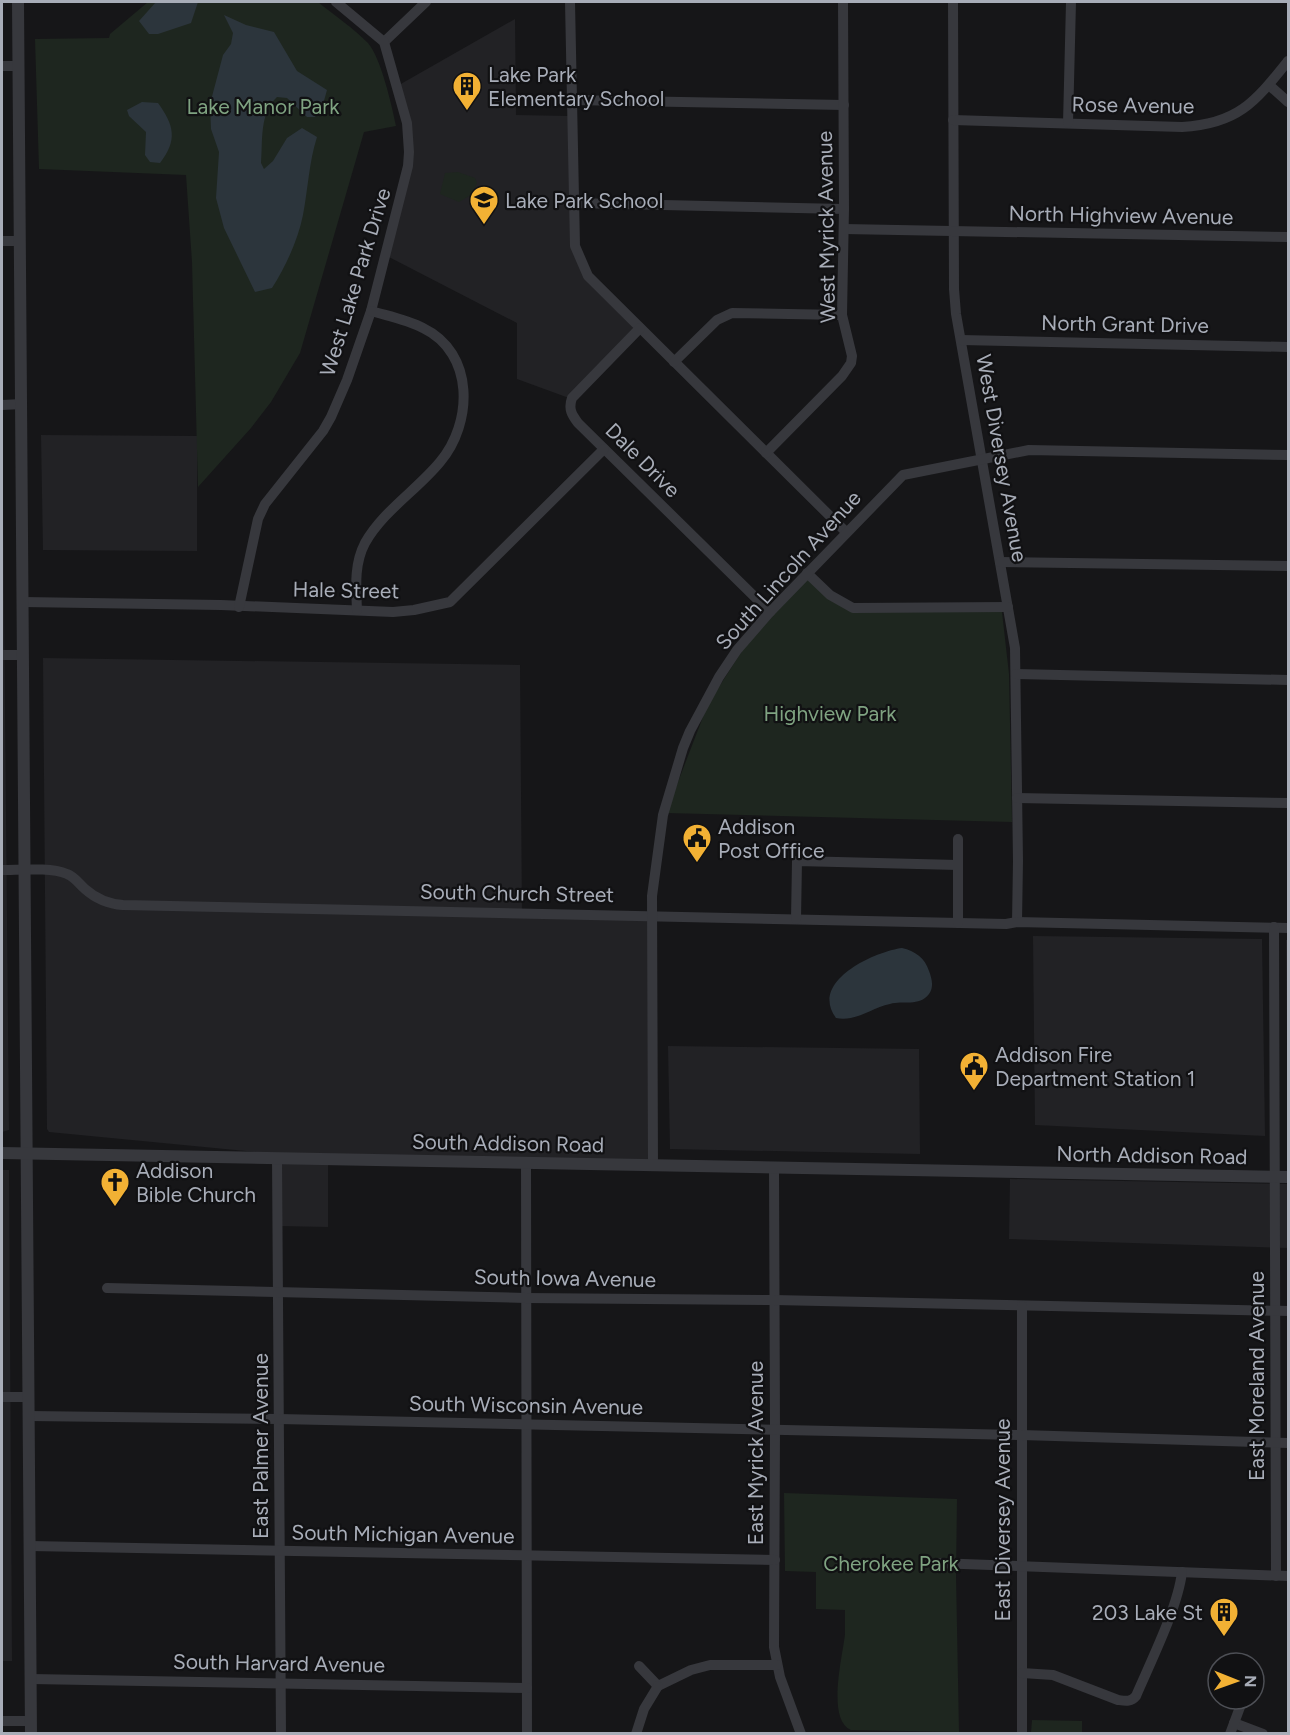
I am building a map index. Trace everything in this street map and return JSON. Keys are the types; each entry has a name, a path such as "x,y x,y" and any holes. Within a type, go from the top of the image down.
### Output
{"street":[{"path":"2,1721 31,1727 18,2"},
{"path":"336,2 384,42 426,2"},
{"path":"570,2 575,246 588,276 846,532"},
{"name":"West Myrick Avenue","path":"766,453 843,376 851,363 852,357 842,315 843,2"},
{"name":"West Diversey Avenue","path":"953,2 954,290 1015,648 1017,922"},
{"path":"1068,123 1071,2"},
{"name":"West Lake Park Drive","path":"239,607 258,519 265,504 313,445 332,417 347,380 371,311 401,200 410,152 404,109 384,42"},
{"name":"Rose Avenue","path":"952,120 1202,126 1221,121 1240,111 1269,85 1288,61"},
{"path":"2,66 18,66"},
{"path":"1269,85 1288,102"},
{"path":"572,100 844,105"},
{"path":"573,203 844,209"},
{"name":"North Highview Avenue","path":"844,229 1288,237"},
{"path":"2,241 20,240"},
{"path":"357,610 357,568 366,541 382,520 438,465 449,451 460,427 464,402 464,388 458,364 443,342 422,327 371,311"},
{"path":"674,362 725,315 739,312 842,315"},
{"name":"Dale Drive","path":"640,328 576,392 570,402 572,415 770,612"},
{"name":"North Grant Drive","path":"961,340 1288,347"},
{"path":"2,405 22,404"},
{"name":"Hale Street","path":"23,602 221,605 393,612 450,602 604,449"},
{"name":"South Lincoln Avenue","path":"653,1166 651,916 660,829 690,730 719,677 737,650 770,612 903,475 1029,450 1288,455"},
{"path":"1000,562 1288,566"},
{"path":"807,573 830,595 853,608 1008,607"},
{"path":"2,655 23,655"},
{"path":"1016,674 1288,680"},
{"path":"1017,798 1288,803"},
{"path":"958,839 958,923"},
{"path":"796,920 797,861 958,865"},
{"name":"South Church Street","path":"2,870 65,873 75,878 85,889 98,897 112,904 123,905 1288,928"},
{"name":"East Moreland Avenue","path":"1274,927 1275,1576"},
{"name":"South Addison Road","path":"2,1153 1014,1172"},
{"name":"East Palmer Avenue","path":"277,1158 281,1734"},
{"path":"526,1163 528,1734"},
{"name":"East Myrick Avenue","path":"774,1167 774,1647 777,1665 801,1734"},
{"name":"North Addison Road","path":"1014,1172 1288,1177"},
{"name":"South Iowa Avenue","path":"107,1288 526,1298 774,1300 1288,1311"},
{"name":"East Diversey Avenue","path":"1022,1306 1022,1734"},
{"path":"2,1397 28,1397"},
{"name":"South Wisconsin Avenue","path":"29,1416 279,1419 1288,1443"},
{"name":"South Michigan Avenue","path":"30,1546 775,1560"},
{"path":"936,1563 1288,1576"},
{"path":"1022,1673 1053,1675 1118,1700 1129,1701 1135,1698 1180,1585 1182,1572"},
{"path":"636,1734 644,1709 658,1686 691,1670 710,1665 777,1665"},
{"path":"639,1666 658,1686"},
{"name":"South Harvard Avenue","path":"31,1679 527,1688"},
{"path":"1238,1711 1232,1728 1263,1734"}],"shaded area":[{"path":"156,2 198,2 191,23 158,34 149,34 139,21"},
{"path":"224,15 246,25 274,32 297,71 327,90 322,108 315,117 307,117 287,98 277,97 267,111 262,137 261,163 264,169 273,161 287,138 302,128 317,137 303,215 295,243 272,288 255,292 224,228 216,198 219,152 211,129 210,104 223,55 231,44 233,33"},
{"name":"Lake Park School","path":"515,19 516,115 569,116 570,206 586,277 636,328 569,398 517,379 517,323 387,256 410,171 399,85"},
{"path":"142,102 158,103 168,118 172,133 170,147 160,163 150,162 145,155 146,132 129,116 127,110"},
{"path":"41,435 197,436 197,551 43,550"},
{"path":"2,498 9,1130 2,1132"},
{"path":"43,658 520,665 522,916 648,919 649,1161 277,1154 49,1132 47,1129"},
{"path":"1033,936 1262,939 1265,1136 1035,1125"},
{"path":"1286,940 1288,940 1288,1150"},
{"path":"902,948 915,953 925,962 932,980 932,989 929,994 916,1002 895,1003 850,1018 836,1018 830,1005 831,992 837,981 861,962"},
{"path":"668,1046 919,1049 920,1154 670,1149"},
{"path":"279,1161 328,1163 328,1227 279,1226"},
{"path":"2,1170 9,1170 12,1661 2,1661"},
{"path":"1010,1179 1288,1184 1288,1248 1009,1239"}],"green space":[{"name":"Lake Manor Park","path":"148,2 318,2 356,32 373,50 385,83 396,126 364,132 300,353 271,402 198,487 192,262 186,175 39,169 35,39 109,38 110,34"},
{"path":"458,172 475,178 477,183 471,195 459,202 440,194 445,173"},
{"name":"Highview Park","path":"807,578 866,612 1002,612 1009,674 1012,822 666,813 708,704 744,648"},
{"name":"Cherokee Park","path":"784,1493 957,1499 959,1732 851,1730 843,1724 839,1713 838,1686 845,1634 845,1610 816,1609 816,1572 785,1571"},
{"path":"1032,1720 1082,1721 1082,1733 1031,1733"}],"place":[{"name":"Lake Park Elementary School","path":"467,112"},
{"name":"Lake Park School","path":"484,226"},
{"name":"Addison Post Office","path":"697,864"},
{"name":"Addison Fire Department Station 1","path":"974,1092"},
{"name":"Addison Bible Church","path":"115,1208"},
{"name":"203 Lake St","path":"1224,1638"}]}
